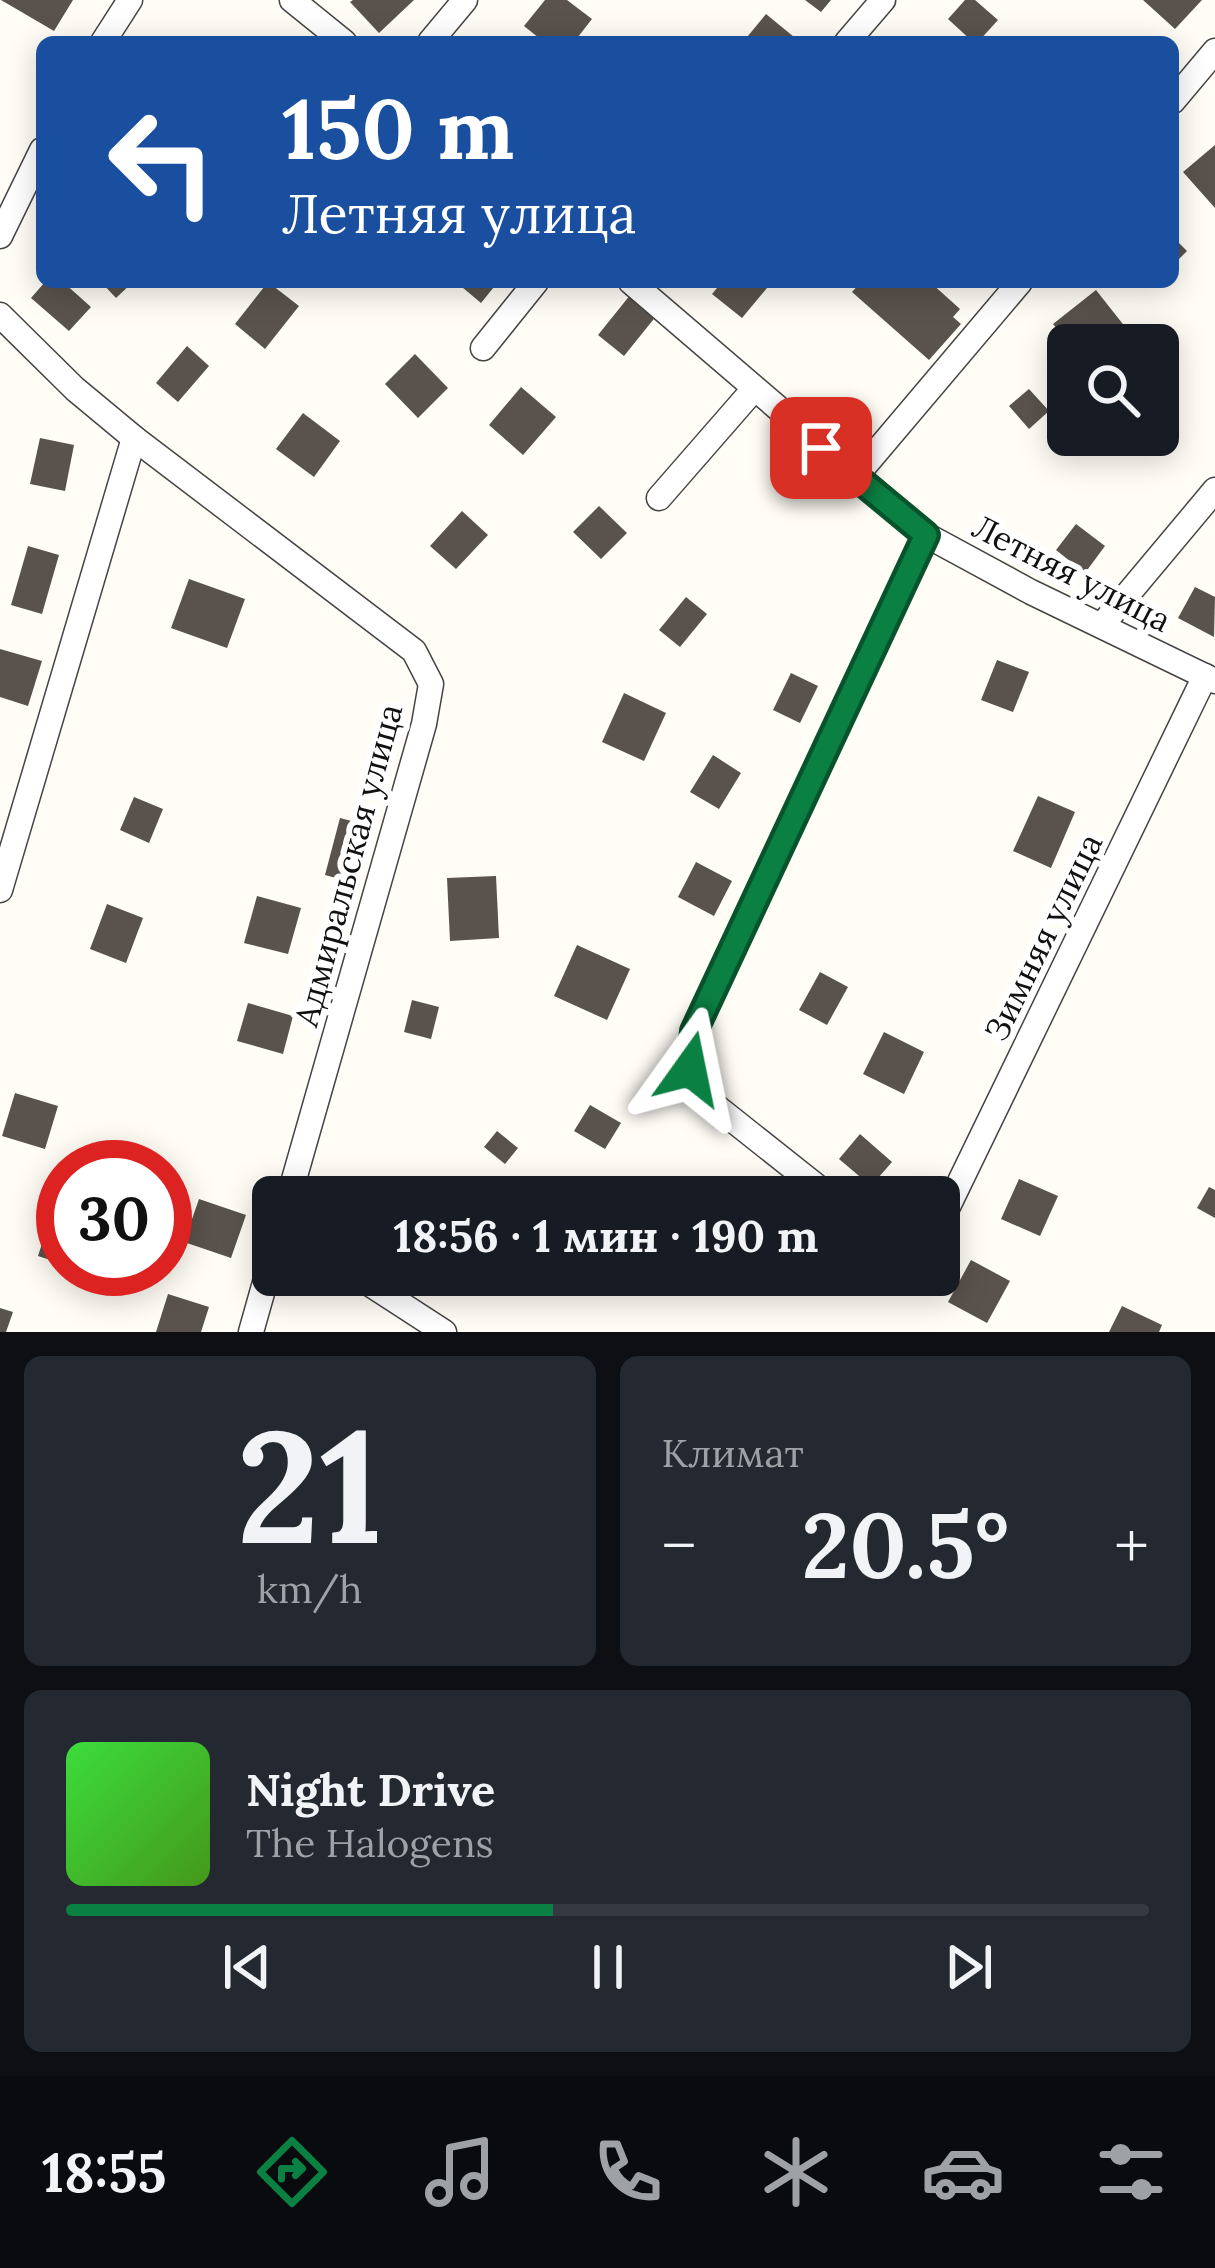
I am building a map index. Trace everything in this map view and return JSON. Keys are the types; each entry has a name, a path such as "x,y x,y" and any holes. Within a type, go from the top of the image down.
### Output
{"street":[{"path":"107,36 130,0"},
{"path":"292,0 337,36"},
{"path":"435,36 465,0"},
{"path":"852,36 883,0"},
{"path":"1179,93 1215,51"},
{"path":"0,236 36,162"},
{"path":"483,348 531,288"},
{"name":"Летняя улица","path":"642,288 926,535 1210,679"},
{"path":"855,477 1015,288"},
{"name":"Адмиральская улица","path":"0,316 134,438 414,651 431,684 424,724 295,1176"},
{"path":"659,498 754,389"},
{"path":"0,889 134,438"},
{"path":"1102,625 1215,490"},
{"path":"804,1176 709,1101 690,1069 694,1031 926,535"},
{"name":"Зимняя улица","path":"960,1183 1210,679"},
{"path":"251,1332 261,1296"},
{"path":"388,1296 444,1332"}],"building":[{"path":"1,0 73,0 54,31"},
{"path":"414,0 379,33 350,2"},
{"path":"545,0 567,0 592,19 579,36 536,36 524,26"},
{"path":"805,0 831,0 821,12"},
{"path":"965,0 975,0 998,20 983,36 966,36 948,19"},
{"path":"1143,0 1202,0 1175,29"},
{"path":"766,14 793,36 748,36"},
{"path":"1215,145 1215,208 1183,172"},
{"path":"40,288 70,288 91,307 69,331 31,298"},
{"path":"107,288 127,288 116,298"},
{"path":"263,288 276,288 299,306 265,349 235,324"},
{"path":"463,288 493,288 481,303"},
{"path":"717,288 767,288 742,318 712,294"},
{"path":"856,288 937,288 960,309 953,317 961,324 929,360 852,292"},
{"path":"1096,290 1123,324 1053,324"},
{"path":"631,294 657,315 624,356 598,335"},
{"path":"187,346 209,366 178,402 156,383"},
{"path":"415,354 448,388 418,418 385,384"},
{"path":"521,387 556,417 523,455 489,425"},
{"path":"1029,389 1047,413 1029,429 1009,406"},
{"path":"303,413 340,441 314,477 276,449"},
{"path":"40,438 74,445 65,491 30,484"},
{"path":"599,506 627,533 601,559 573,532"},
{"path":"462,511 488,535 456,569 430,546"},
{"path":"1076,524 1105,546 1085,573 1056,550"},
{"path":"28,546 59,555 42,614 11,605"},
{"path":"189,579 245,599 227,648 171,628"},
{"path":"1195,587 1215,597 1214,637 1178,618"},
{"path":"686,597 707,614 680,647 659,630"},
{"path":"0,649 42,661 28,706 0,697"},
{"path":"997,660 1029,672 1013,712 981,700"},
{"path":"791,673 818,686 800,723 773,710"},
{"path":"624,693 666,713 644,761 602,742"},
{"path":"713,755 741,773 719,809 690,792"},
{"path":"1038,796 1075,812 1051,868 1013,851"},
{"path":"134,797 163,809 149,843 120,830"},
{"path":"340,818 363,824 347,881 325,875"},
{"path":"696,862 732,881 714,916 678,897"},
{"path":"496,876 499,938 450,941 447,878"},
{"path":"257,896 301,908 288,954 244,943"},
{"path":"107,904 143,918 126,963 90,949"},
{"path":"577,945 630,969 607,1020 554,996"},
{"path":"820,972 848,987 827,1025 799,1010"},
{"path":"412,1000 439,1007 431,1039 404,1032"},
{"path":"248,1003 293,1016 283,1054 237,1041"},
{"path":"884,1032 924,1052 904,1094 863,1074"},
{"path":"15,1093 58,1106 48,1140 36,1140 36,1146 2,1136"},
{"path":"590,1105 621,1123 605,1149 574,1131"},
{"path":"497,1131 518,1148 505,1164 484,1147"},
{"path":"860,1134 892,1162 880,1176 859,1176 839,1159"},
{"path":"1019,1179 1058,1196 1040,1236 1001,1219"},
{"path":"1209,1187 1215,1190 1215,1218 1197,1208"},
{"path":"199,1199 246,1215 231,1258 192,1245 192,1219"},
{"path":"971,1260 1010,1281 987,1323 948,1302 951,1296 960,1296 960,1280"},
{"path":"167,1296 209,1307 201,1332 156,1332"},
{"path":"1122,1306 1162,1325 1159,1332 1109,1332"},
{"path":"0,1308 13,1312 6,1332 0,1332"}],"route":[{"path":"690,1069 694,1031 926,535 821,448"}]}
